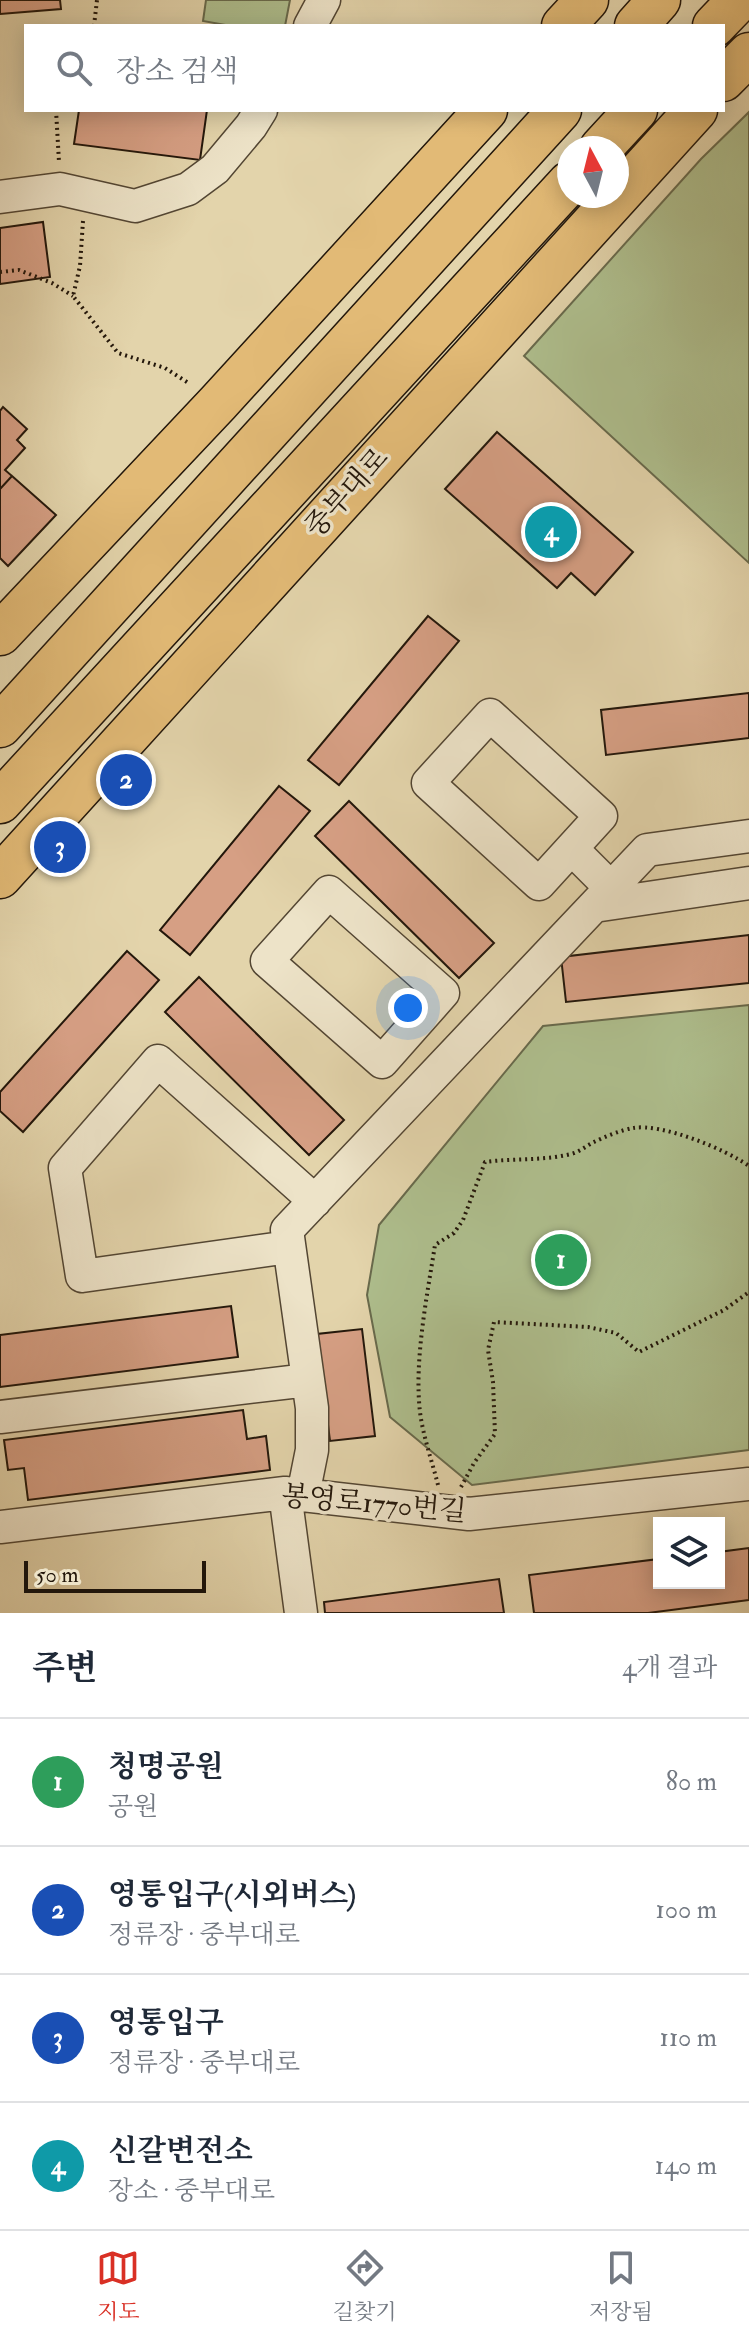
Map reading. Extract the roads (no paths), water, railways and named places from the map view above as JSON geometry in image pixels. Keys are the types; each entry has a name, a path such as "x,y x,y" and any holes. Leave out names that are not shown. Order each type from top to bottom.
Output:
{"main road":[{"path":"565,24 587,0"},
{"path":"638,24 659,0"},
{"path":"716,24 739,0"},
{"path":"725,78 749,54"},
{"path":"0,634 218,403 484,112"},
{"path":"0,726 558,112"},
{"path":"612,136 634,112"},
{"name":"중부대로","path":"1,876 694,112"},
{"path":"0,802 557,196"}],"street":[{"path":"311,24 324,0"},
{"path":"0,197 74,192 135,206 188,189 215,169 260,112"},
{"path":"490,715 601,816 572,849 539,884 428,783 490,715"},
{"path":"301,1613 294,1494 312,1450 312,1408 287,1230 647,850 749,836"},
{"path":"572,849 602,897"},
{"path":"602,897 749,883"},
{"path":"329,892 443,993 415,1025 382,1062 267,961 329,892"},
{"path":"415,1025 450,1058"},
{"path":"289,1247 82,1276 65,1168 158,1061 315,1201"},
{"path":"0,1417 308,1380"},
{"name":"봉영로1770번길","path":"0,1527 294,1494 453,1498 469,1514 749,1484"}],"place":[{"name":"신갈변전소","path":"551,532"},
{"name":"영통입구(시외버스)","path":"126,780"},
{"name":"영통입구","path":"60,847"},
{"name":"청명공원","path":"561,1260"}]}
